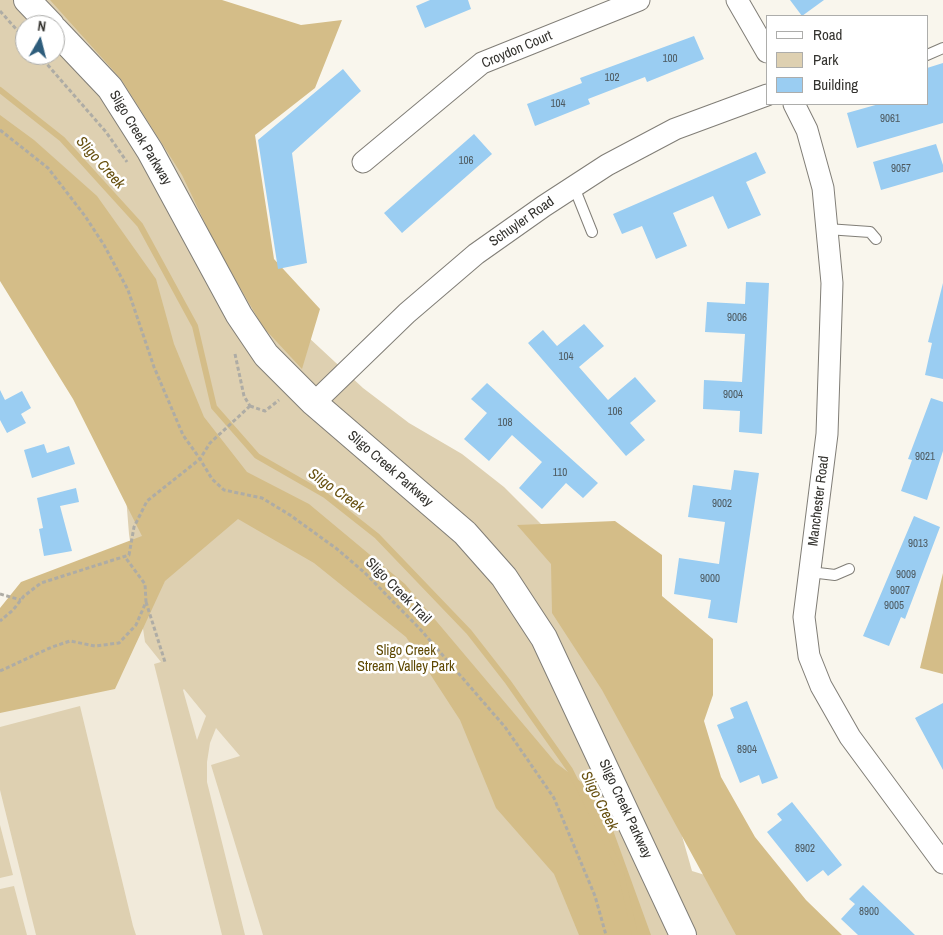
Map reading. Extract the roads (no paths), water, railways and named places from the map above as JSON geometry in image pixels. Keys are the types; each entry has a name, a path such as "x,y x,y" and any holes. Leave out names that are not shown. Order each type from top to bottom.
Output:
{"street":[{"path":"27,0 41,15"},
{"name":"Croydon Court","path":"363,162 482,63 639,0"},
{"path":"737,0 766,50"},
{"name":"Sligo Creek Parkway","path":"65,41 110,88 150,151 239,315 266,355 314,404 465,533 504,577 544,638 683,935"},
{"name":"Schuyler Road","path":"314,404 406,314 476,254 606,165 675,129 766,95"},
{"name":"Manchester Road","path":"800,105 823,188 832,283 828,434 804,617 809,656 821,686 850,738 943,863"}],"lane":[{"path":"928,55 943,48"},
{"path":"574,187 592,232"},
{"path":"827,228 870,232 876,239"},
{"path":"810,572 835,575 849,569"}],"waterway":[{"name":"Sligo Creek","path":"0,90 62,139 140,225 195,326 214,407 257,456 325,495 377,536 469,632 508,682 570,770 620,869 635,935"}],"park label":[{"name":"Sligo Creek Stream Valley Park","path":"406,660"}]}
